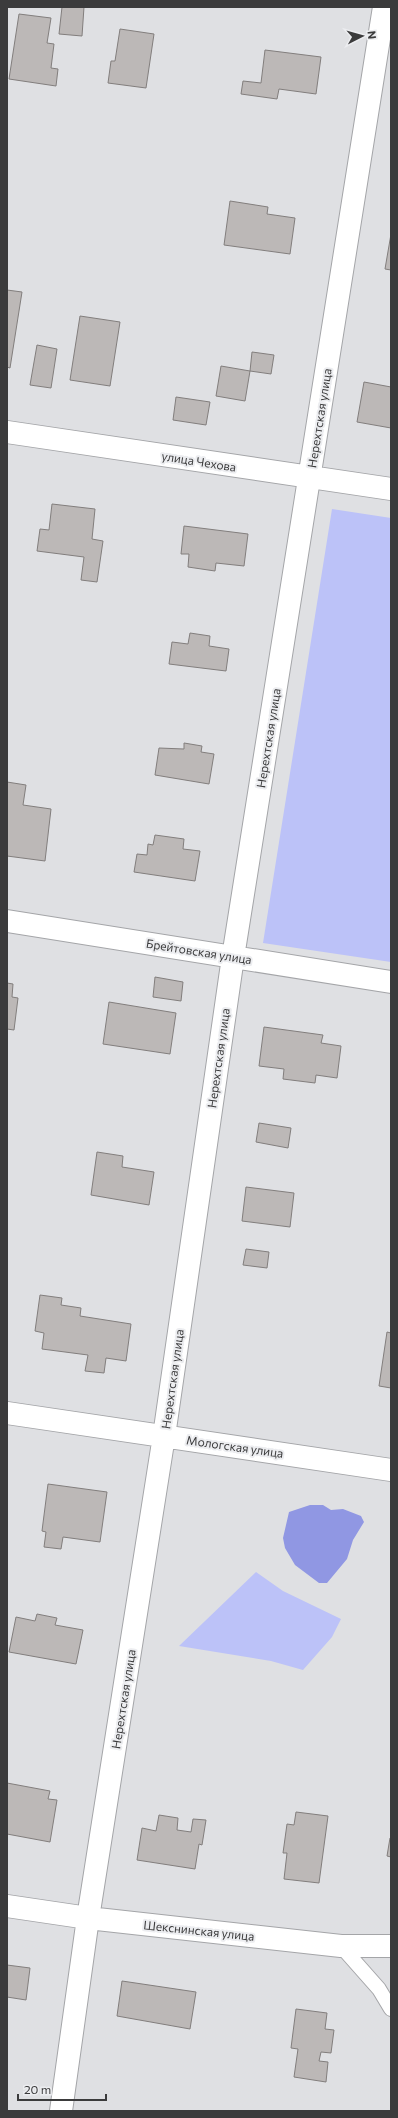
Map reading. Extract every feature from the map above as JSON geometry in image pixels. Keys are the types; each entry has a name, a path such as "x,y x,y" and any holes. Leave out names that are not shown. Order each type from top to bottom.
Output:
{"street":[{"name":"Нерехтская улица","path":"61,2111 88,1918 164,1436 232,957 384,7"},
{"name":"улица Чехова","path":"7,432 391,489"},
{"name":"Брейтовская улица","path":"7,920 391,982"},
{"name":"Мологская улица","path":"7,1413 391,1470"},
{"name":"Шекснинская улица","path":"7,1906 88,1918 341,1946 391,1946"}],"lane":[{"path":"341,1946 379,1989 391,2010"}],"shaded area":[{"path":"332,509 391,518 391,962 263,943"},
{"path":"310,1505 323,1505 331,1510 343,1509 361,1516 364,1522 353,1540 347,1559 327,1583 319,1583 295,1565 285,1548 283,1538 289,1512"},
{"path":"256,1572 283,1591 341,1619 332,1637 303,1670 271,1661 179,1646"}],"building":[{"path":"62,7 84,7 82,36 59,34"},
{"path":"19,14 51,18 47,43 54,44 51,68 58,69 56,86 9,79"},
{"path":"120,29 154,34 146,88 108,83 111,61 115,61"},
{"path":"265,50 321,57 316,94 279,89 277,99 241,94 243,81 261,83"},
{"path":"230,201 268,207 267,214 295,218 290,254 224,245"},
{"path":"391,234 391,270 385,269"},
{"path":"7,290 22,292 10,368 7,367"},
{"path":"80,316 120,322 110,386 70,380"},
{"path":"37,345 57,349 51,388 30,385"},
{"path":"252,352 274,355 271,374 250,371"},
{"path":"221,366 250,371 245,401 216,396"},
{"path":"364,382 391,387 391,428 357,422"},
{"path":"176,397 210,402 206,425 173,420"},
{"path":"52,504 95,509 92,539 103,541 97,582 81,580 84,557 37,551 40,529 49,530"},
{"path":"184,526 248,534 244,566 216,563 215,571 188,567 189,554 181,554"},
{"path":"190,633 210,636 209,646 229,649 226,671 169,664 172,642 188,644"},
{"path":"184,743 202,746 201,752 214,754 209,784 155,775 159,748 184,749"},
{"path":"7,782 26,785 23,805 51,809 45,861 7,856"},
{"path":"155,835 184,839 183,849 200,851 195,881 134,872 137,854 147,855 148,844 153,845"},
{"path":"155,977 183,982 181,1001 153,997"},
{"path":"7,983 13,984 12,997 18,998 14,1030 7,1029"},
{"path":"109,1002 176,1013 170,1054 103,1044"},
{"path":"264,1027 323,1035 321,1043 341,1046 337,1078 316,1075 315,1083 283,1079 284,1069 259,1066"},
{"path":"259,1123 291,1128 288,1148 256,1142"},
{"path":"97,1152 123,1156 122,1167 154,1172 149,1205 91,1195"},
{"path":"246,1187 294,1193 290,1227 242,1221"},
{"path":"246,1249 269,1252 267,1268 243,1265"},
{"path":"40,1295 62,1298 61,1305 81,1308 80,1316 131,1324 126,1361 106,1358 104,1373 85,1371 88,1355 42,1349 44,1333 35,1331"},
{"path":"387,1332 391,1333 391,1388 379,1386"},
{"path":"48,1484 107,1492 100,1542 63,1537 61,1549 44,1547 46,1532 42,1531"},
{"path":"37,1614 57,1618 55,1625 83,1630 76,1664 9,1652 16,1617 35,1621"},
{"path":"7,1783 50,1791 48,1799 57,1800 50,1842 7,1834"},
{"path":"296,1812 328,1816 319,1883 284,1879 287,1853 283,1853 287,1824 294,1825"},
{"path":"159,1815 178,1818 177,1830 191,1832 193,1819 206,1820 202,1845 199,1844 195,1869 137,1860 142,1828 156,1831"},
{"path":"391,1838 391,1857 387,1856"},
{"path":"7,1965 30,1968 26,2000 7,1997"},
{"path":"122,1981 196,1992 190,2029 117,2016"},
{"path":"296,2009 327,2013 325,2029 334,2030 331,2053 321,2052 319,2061 328,2062 326,2082 294,2077 298,2049 291,2048"}]}
